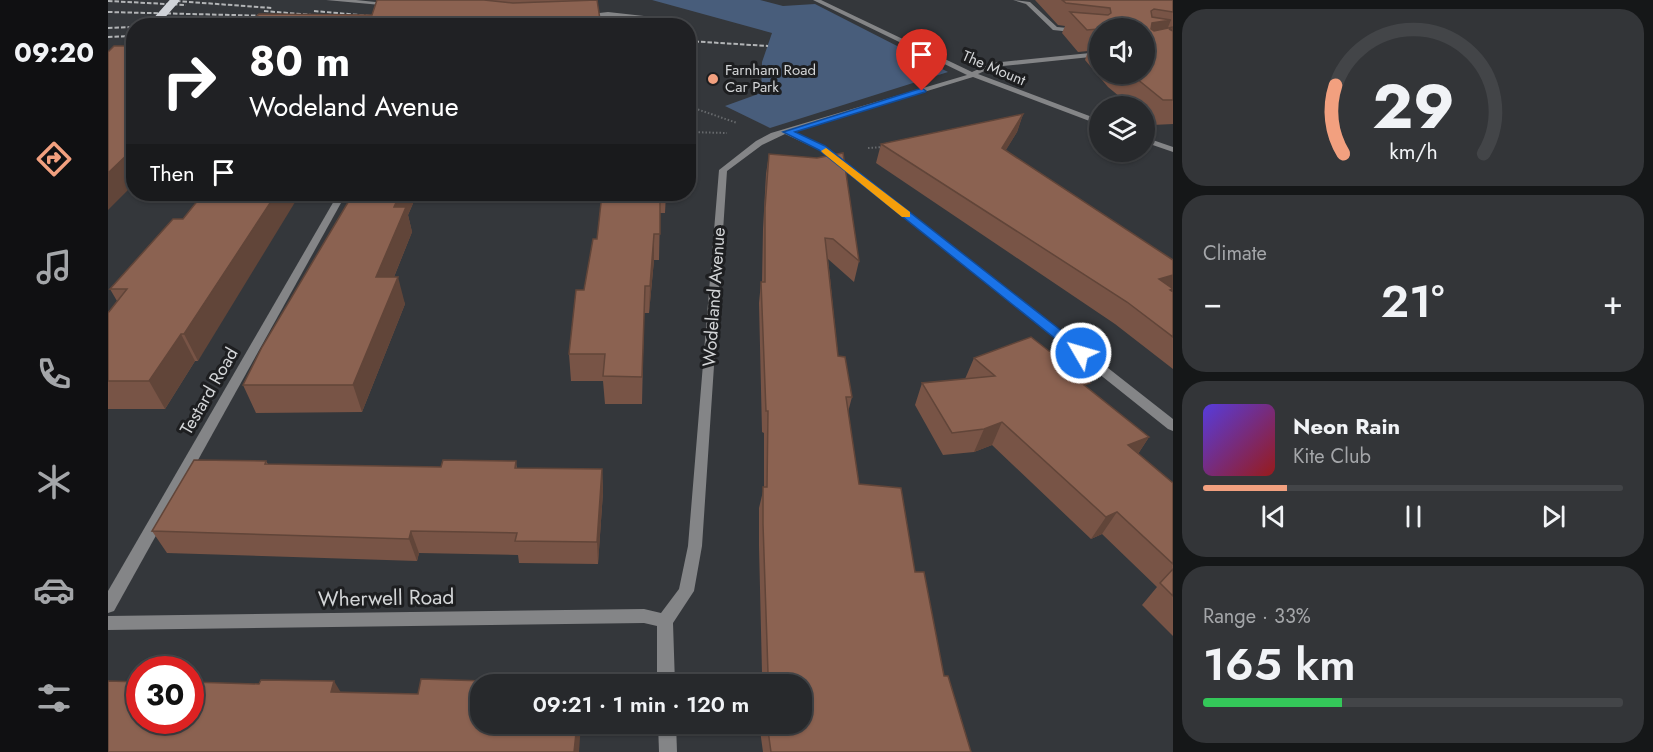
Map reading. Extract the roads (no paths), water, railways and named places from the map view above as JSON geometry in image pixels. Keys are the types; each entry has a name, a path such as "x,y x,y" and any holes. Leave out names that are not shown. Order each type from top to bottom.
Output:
{"main road":[{"path":"159,18 175,0"}],"street":[{"path":"329,0 398,5"},
{"name":"The Mount","path":"816,0 971,74 1089,119"},
{"path":"1016,0 1028,3 1055,29 1089,32"},
{"path":"573,15 608,14 643,18"},
{"name":"Wodeland Avenue","path":"665,621 686,591 695,546 723,170 774,135 971,74 992,65 1089,55"},
{"path":"787,132 822,148 1173,426"},
{"path":"1155,143 1173,150"},
{"name":"Testard Road","path":"108,606 338,201"},
{"name":"Wherwell Road","path":"108,623 644,615 665,621"},
{"path":"665,621 666,674"},
{"path":"668,734 668,752"}],"railway":[{"path":"108,1 186,5"},
{"path":"176,1 272,8"},
{"path":"264,11 324,16"},
{"path":"314,11 383,17"},
{"path":"108,12 273,16"},
{"path":"108,28 126,27"},
{"path":"108,37 126,36"},
{"path":"696,42 768,46"}],"place":[{"name":"Farnham Road Car Park","path":"713,79"}]}
